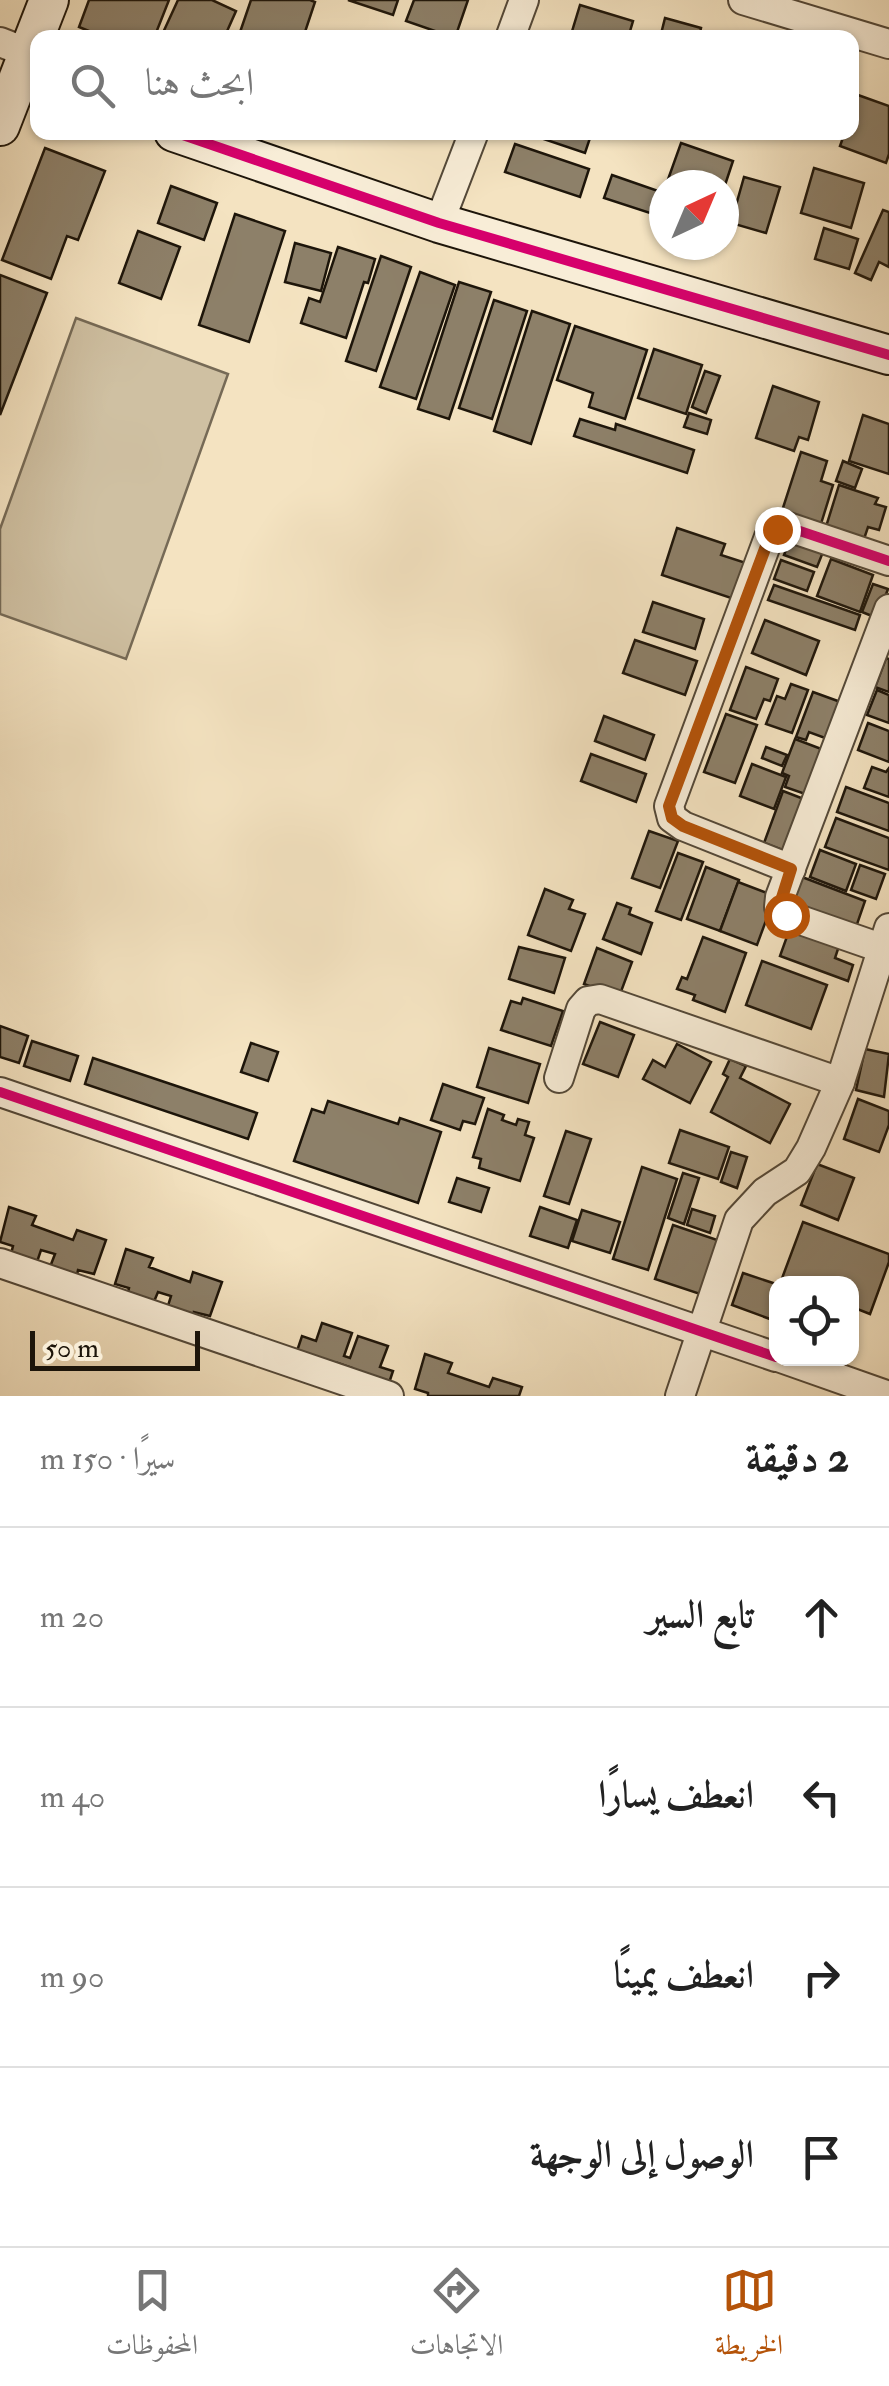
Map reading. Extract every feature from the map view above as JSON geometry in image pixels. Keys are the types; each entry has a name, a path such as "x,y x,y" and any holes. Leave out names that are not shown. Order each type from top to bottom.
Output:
{"street":[{"path":"34,30 49,0"},
{"path":"513,30 524,0"},
{"path":"743,0 843,30"},
{"path":"859,35 889,44"},
{"path":"0,126 17,66 30,39"},
{"path":"197,140 439,223 889,355"},
{"path":"439,223 471,140"},
{"path":"791,869 683,826 672,818 669,806 769,538 777,529 788,528 889,561"},
{"path":"680,1396 739,1220 764,1192 797,1171 811,1148 840,1082 885,938 786,915 779,907 889,609"},
{"path":"558,1078 581,1010 588,1001 600,1000 840,1082"},
{"path":"0,1092 769,1355"},
{"path":"0,1263 389,1396"},
{"path":"802,1366 889,1396"}],"shaded area":[{"path":"76,318 228,374 126,659 0,614 0,529"}],"building":[{"path":"89,0 169,0 157,30 79,27"},
{"path":"178,0 212,0 236,11 228,30 164,30"},
{"path":"251,0 315,2 306,30 241,30"},
{"path":"348,0 398,0 393,15"},
{"path":"414,0 468,0 458,30 432,30 406,21"},
{"path":"580,5 633,21 630,30 572,30"},
{"path":"665,18 701,28 701,30 662,30"},
{"path":"859,95 889,106 886,163 840,146 842,140 859,140"},
{"path":"547,140 589,140 585,153"},
{"path":"681,143 733,161 730,170 671,170"},
{"path":"515,144 589,169 580,197 505,172"},
{"path":"45,148 105,171 78,240 67,236 51,279 2,260"},
{"path":"814,168 864,183 851,228 801,213"},
{"path":"612,175 649,188 649,213 604,198"},
{"path":"744,177 780,187 766,233 739,225 739,195"},
{"path":"171,186 217,203 204,240 158,223"},
{"path":"883,210 889,212 889,267 879,262 871,280 855,273"},
{"path":"235,214 285,231 249,342 199,325"},
{"path":"824,228 858,239 849,269 815,259"},
{"path":"138,231 180,247 161,299 119,283"},
{"path":"295,243 331,253 321,291 285,282"},
{"path":"338,247 375,259 346,338 301,323 309,298 320,302"},
{"path":"381,256 411,267 376,371 346,361"},
{"path":"420,272 455,285 416,399 380,387"},
{"path":"0,275 47,293 0,415"},
{"path":"459,282 491,292 449,419 418,409"},
{"path":"494,300 527,311 492,419 459,408"},
{"path":"532,311 570,324 531,444 494,431"},
{"path":"575,326 647,350 625,419 589,407 593,393 557,380"},
{"path":"654,349 702,365 686,414 638,398"},
{"path":"705,371 720,376 706,413 692,407"},
{"path":"773,386 819,402 808,440 799,437 794,451 756,438"},
{"path":"689,413 711,420 707,434 684,427"},
{"path":"863,415 889,424 889,474 849,461"},
{"path":"580,419 615,430 616,424 694,450 687,473 574,436"},
{"path":"801,452 827,461 821,481 833,485 820,527 781,514"},
{"path":"843,461 862,469 855,488 836,481"},
{"path":"839,485 878,498 875,504 886,507 879,530 868,527 863,542 825,530"},
{"path":"677,528 725,544 721,555 746,563 734,599 662,575"},
{"path":"790,540 823,552 817,567 784,555"},
{"path":"831,559 873,575 860,612 817,596"},
{"path":"781,560 814,572 807,591 774,579"},
{"path":"873,584 888,589 877,618 862,612"},
{"path":"774,585 860,615 855,630 768,600"},
{"path":"653,602 704,619 695,649 643,632"},
{"path":"765,620 819,641 806,675 752,653"},
{"path":"635,640 697,661 685,695 623,673"},
{"path":"886,658 889,659 889,692 875,687"},
{"path":"746,667 778,679 770,701 764,699 756,719 730,710"},
{"path":"791,684 808,690 792,733 766,724 777,696 785,699"},
{"path":"877,690 889,695 889,723 867,715"},
{"path":"813,692 846,704 825,738 809,732 806,740 796,737"},
{"path":"726,714 757,725 735,783 704,772"},
{"path":"604,716 654,735 645,760 595,741"},
{"path":"868,723 889,731 889,762 858,750"},
{"path":"795,739 824,750 808,795 785,787 789,776 782,773"},
{"path":"766,747 787,755 782,766 762,758"},
{"path":"591,754 646,774 636,802 581,781"},
{"path":"752,764 786,777 774,809 740,796"},
{"path":"872,767 886,772 889,768 889,797 864,788"},
{"path":"846,787 889,803 889,831 837,812"},
{"path":"783,791 809,801 790,853 764,843"},
{"path":"836,818 889,838 889,870 825,847"},
{"path":"649,831 678,841 660,888 632,878"},
{"path":"820,850 856,864 846,891 810,877"},
{"path":"678,853 703,862 681,920 656,911"},
{"path":"860,865 885,874 876,899 851,890"},
{"path":"706,867 739,880 720,931 687,919"},
{"path":"802,877 865,901 855,930 791,907"},
{"path":"738,882 775,896 757,945 720,931"},
{"path":"545,889 573,900 569,909 585,914 571,951 528,935"},
{"path":"617,903 631,908 629,914 652,923 641,954 603,939"},
{"path":"790,928 839,946 835,958 853,965 848,981 780,956"},
{"path":"703,937 746,953 725,1012 693,1000 695,995 677,989 682,977 687,979"},
{"path":"519,947 565,958 554,993 509,979"},
{"path":"597,948 632,962 619,997 584,984"},
{"path":"762,961 827,985 811,1029 746,1005"},
{"path":"523,998 563,1011 551,1046 501,1030 511,1001 521,1004"},
{"path":"600,1022 634,1035 618,1077 583,1064"},
{"path":"0,1026 28,1036 19,1063 0,1057"},
{"path":"32,1041 78,1056 70,1081 24,1066"},
{"path":"251,1043 278,1052 268,1081 241,1072"},
{"path":"677,1044 711,1062 690,1103 643,1079 653,1060 665,1067"},
{"path":"489,1048 540,1064 528,1103 477,1087"},
{"path":"865,1049 889,1054 884,1097 856,1090"},
{"path":"93,1058 257,1113 248,1139 85,1084"},
{"path":"730,1059 746,1066 740,1078 790,1104 770,1143 711,1112 728,1077 723,1074"},
{"path":"443,1084 484,1098 475,1124 463,1121 460,1130 431,1120"},
{"path":"858,1099 889,1111 889,1125 879,1152 844,1139"},
{"path":"328,1101 398,1124 400,1118 441,1132 418,1203 294,1161 312,1109 324,1113"},
{"path":"488,1109 516,1125 518,1119 529,1122 525,1135 534,1138 520,1181 479,1168 481,1159 473,1157"},
{"path":"680,1130 729,1147 718,1179 669,1163"},
{"path":"566,1131 591,1139 569,1204 544,1196"},
{"path":"731,1152 747,1157 737,1188 721,1182"},
{"path":"817,1164 854,1178 838,1220 801,1205"},
{"path":"642,1167 677,1179 648,1270 613,1259"},
{"path":"683,1173 699,1178 684,1224 668,1218"},
{"path":"457,1178 489,1188 481,1212 449,1202"},
{"path":"9,1207 36,1216 32,1225 73,1240 77,1230 106,1240 94,1274 78,1270 77,1275 50,1267 55,1254 41,1250 37,1262 11,1254 13,1246 0,1242"},
{"path":"540,1207 577,1220 568,1248 530,1236"},
{"path":"692,1209 715,1216 710,1233 687,1225"},
{"path":"582,1210 620,1222 610,1253 572,1241"},
{"path":"803,1222 889,1254 870,1314 859,1310 859,1276 783,1276"},
{"path":"673,1225 726,1243 709,1297 655,1279"},
{"path":"126,1249 153,1258 149,1267 190,1282 193,1272 222,1282 210,1316 194,1312 194,1317 167,1309 171,1296 158,1292 153,1304 127,1296 129,1288 115,1284"},
{"path":"743,1273 769,1282 769,1319 732,1305"},
{"path":"322,1323 352,1333 344,1356 350,1358 358,1336 388,1346 380,1367 393,1371 389,1383 349,1376 352,1368 338,1363 335,1372 297,1351 302,1336 316,1341"},
{"path":"425,1354 452,1363 448,1373 489,1387 493,1378 522,1387 519,1396 428,1396 415,1389"}],"cycle path":[{"path":"197,140 439,223 889,355"},
{"path":"791,869 683,826 672,818 669,806 769,537 777,529 788,527 889,561"},
{"path":"0,1092 769,1355"}],"route":[{"path":"777,529 769,538 669,806 672,818 683,826 791,869 780,897 779,907 786,915"}]}
